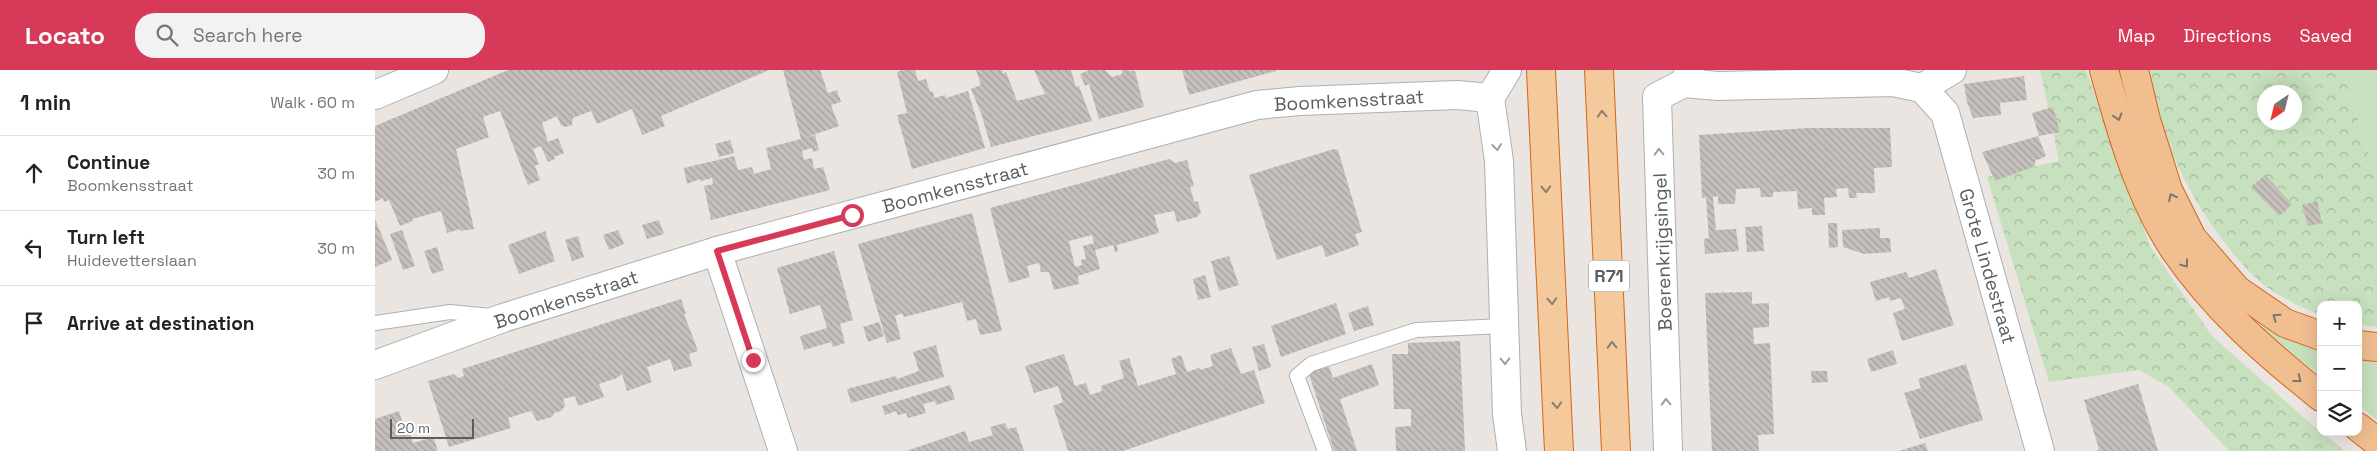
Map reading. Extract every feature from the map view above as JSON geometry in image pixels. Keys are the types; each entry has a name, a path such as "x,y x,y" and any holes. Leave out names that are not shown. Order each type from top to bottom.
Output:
{"highway":[{"path":"1541,70 1559,451"},
{"name":"R71","path":"1599,70 1616,451"},
{"path":"2104,70 2128,151 2151,207 2174,248 2201,285 2237,326 2317,394"},
{"path":"2134,70 2146,120 2168,190 2192,238 2237,290 2285,323 2317,335"},
{"path":"2362,346 2377,347"},
{"path":"2362,430 2377,442"}],"street":[{"path":"375,95 434,70"},
{"path":"1507,70 1490,98 1499,161 1507,414 1512,451"},
{"path":"1687,76 1718,86 1893,82 1923,88 1952,70"},
{"name":"Boerenkrijgsingel","path":"1668,451 1657,97 1687,76"},
{"name":"Grote Lindestraat","path":"1923,88 1945,113 2040,451"},
{"name":"Boomkensstraat","path":"375,365 503,318 717,251 1257,105 1300,101 1457,95 1490,98"},
{"path":"717,251 783,451"}],"lane":[{"path":"375,323 450,312 503,318"},
{"path":"1325,451 1297,376 1311,364 1416,330 1504,326"}],"green space":[{"path":"2040,70 2086,70 2151,248 2212,336 2317,429 2317,436 2326,436 2345,451 2229,451 2169,387 2139,370 2049,382 1987,177 2059,161"},
{"path":"2146,70 2343,70 2377,183 2377,327 2362,325 2362,301 2317,301 2317,313 2277,294 2255,277 2226,244 2201,208 2179,169 2157,114"},
{"path":"2343,70 2377,70 2377,183"},
{"path":"2267,325 2276,331 2317,348 2317,373 2262,331"},
{"path":"2362,360 2377,363 2377,420 2362,408"}],"building":[{"path":"508,70 769,70 661,116 665,126 642,135 632,109 597,124 591,111 573,118 572,125 565,127 561,125 557,116 542,123 548,142 558,138 564,153 548,162 541,146 533,149 539,164 535,166 540,180 528,185 500,111 483,117 489,137 456,149 474,229 461,231 460,229 447,233 441,211 412,219 413,221 400,226 389,200 384,202 383,198 375,202 375,126"},
{"path":"783,70 820,70 828,93 837,90 841,102 831,105 839,126 804,138 815,135 819,150 813,152 812,148 802,151 804,160 812,158 814,169 823,167 830,190 711,220 704,186 713,184 712,178 701,181 700,179 687,184 684,168 734,156 738,170 752,167 754,174 771,169 766,148 801,139"},
{"path":"915,70 918,81 926,79 930,92 933,91 934,98 945,95 946,98 968,91 985,148 912,169 897,115 907,113 897,72"},
{"path":"976,70 1002,70 1003,74 1006,72 1017,101 1045,94 1034,70 1071,70 1076,87 1079,86 1092,121 991,147 981,113 971,89 981,85"},
{"path":"1089,70 1105,70 1112,77 1122,74 1122,70 1135,71 1144,107 1099,119 1089,84 1085,86 1080,74"},
{"path":"1182,70 1276,70 1276,71 1189,95"},
{"path":"2024,76 2027,100 2000,103 2001,115 1973,118 1967,102 1964,84"},
{"path":"2053,107 2060,132 2039,136 2032,113"},
{"path":"1808,128 1890,128 1892,167 1874,168 1875,193 1856,193 1857,198 1849,198 1848,188 1836,189 1837,197 1824,198 1825,215 1812,215 1812,208 1798,209 1797,191 1773,192 1773,197 1761,197 1760,188 1736,189 1735,204 1718,204 1718,196 1713,197 1716,230 1736,229 1739,251 1705,254 1704,239 1709,238 1706,197 1702,198 1699,135"},
{"path":"2038,136 2046,156 2035,161 2035,166 1995,181 1982,152"},
{"path":"730,140 734,153 719,157 715,144"},
{"path":"1334,149 1338,150 1362,232 1355,234 1359,245 1326,257 1322,245 1277,260 1249,175"},
{"path":"1169,159 1175,163 1187,160 1194,186 1190,187 1194,201 1198,202 1201,212 1197,217 1177,222 1174,211 1154,215 1159,233 1117,245 1118,251 1115,252 1113,245 1095,250 1100,269 1078,276 1079,284 1054,290 1049,272 1041,272 1039,263 1027,266 1030,277 1009,283 990,208","holes":["1092,235 1094,243 1083,246 1086,259 1081,260 1082,265 1075,267 1069,241"]},
{"path":"2265,175 2292,204 2279,216 2251,187"},
{"path":"2317,201 2322,223 2308,226 2302,205"},
{"path":"972,213 1002,331 980,335 976,319 967,321 962,302 904,317 902,313 895,316 901,339 887,343 858,244"},
{"path":"375,219 392,260 375,267"},
{"path":"659,220 664,234 647,239 642,225"},
{"path":"1828,223 1837,223 1838,247 1829,248"},
{"path":"1762,226 1764,251 1747,252 1745,227"},
{"path":"1880,228 1880,238 1890,238 1891,252 1864,254 1843,247 1842,230"},
{"path":"402,230 415,266 403,270 390,234"},
{"path":"618,230 624,244 609,250 603,235"},
{"path":"545,231 555,261 519,274 508,245"},
{"path":"578,236 584,257 572,261 565,240"},
{"path":"437,247 444,270 432,274 424,251"},
{"path":"834,251 853,320 840,324 845,343 833,347 831,342 804,350 800,336 827,328 820,305 790,314 777,268"},
{"path":"1229,256 1239,285 1219,291 1211,261"},
{"path":"1936,269 1954,325 1902,341 1893,313 1905,309 1901,298 1890,301 1889,297 1876,301 1870,282 1906,272 1909,278"},
{"path":"1205,275 1211,297 1198,300 1193,279"},
{"path":"1752,292 1752,304 1769,303 1769,327 1753,328 1754,344 1770,343 1774,434 1758,435 1759,451 1712,451 1705,293"},
{"path":"681,299 686,314 684,314 698,351 689,354 692,366 674,371 670,359 647,367 652,382 627,391 622,374 617,378 599,384 604,397 578,406 575,396 563,399 565,406 561,411 554,413 552,417 537,421 531,411 508,418 511,428 449,447 428,381 454,374 458,378 464,376 462,369"},
{"path":"1336,303 1346,334 1281,357 1271,326"},
{"path":"1368,306 1374,325 1354,331 1348,313"},
{"path":"879,322 884,336 868,342 863,327"},
{"path":"1460,341 1465,451 1396,451 1395,427 1411,426 1411,409 1394,409 1392,354 1408,354 1408,343"},
{"path":"1264,344 1271,367 1259,371 1252,347"},
{"path":"936,345 944,377 851,403 847,389 896,376 897,379 919,371 913,352"},
{"path":"1231,348 1241,374 1254,370 1265,403 1123,451 1068,451 1053,406 1063,402 1058,386 1034,393 1025,366 1064,354 1075,386 1086,383 1090,395 1102,391 1101,386 1124,378 1119,361 1129,358 1138,386 1176,374 1171,359 1181,355 1187,372 1199,368 1200,370 1213,366 1210,355"},
{"path":"1893,350 1897,364 1871,372 1867,359"},
{"path":"1328,364 1333,378 1372,364 1379,385 1340,399 1357,451 1334,451 1308,371"},
{"path":"1966,364 1983,420 1920,439 1904,393 1921,388 1918,379"},
{"path":"1811,371 1827,371 1828,382 1812,383"},
{"path":"2138,384 2158,451 2097,451 2099,449 2084,400"},
{"path":"950,385 955,399 936,405 935,401 923,404 926,413 908,418 906,413 898,415 896,411 885,415 882,406"},
{"path":"399,411 404,428 408,427 413,443 433,437 438,451 375,451 375,419"},
{"path":"1005,423 1008,429 1016,427 1024,451 906,451 965,431 969,442 993,435 990,427"},
{"path":"1925,443 1928,451 1899,451"}],"route":[{"path":"753,360 717,251 852,215"}]}
